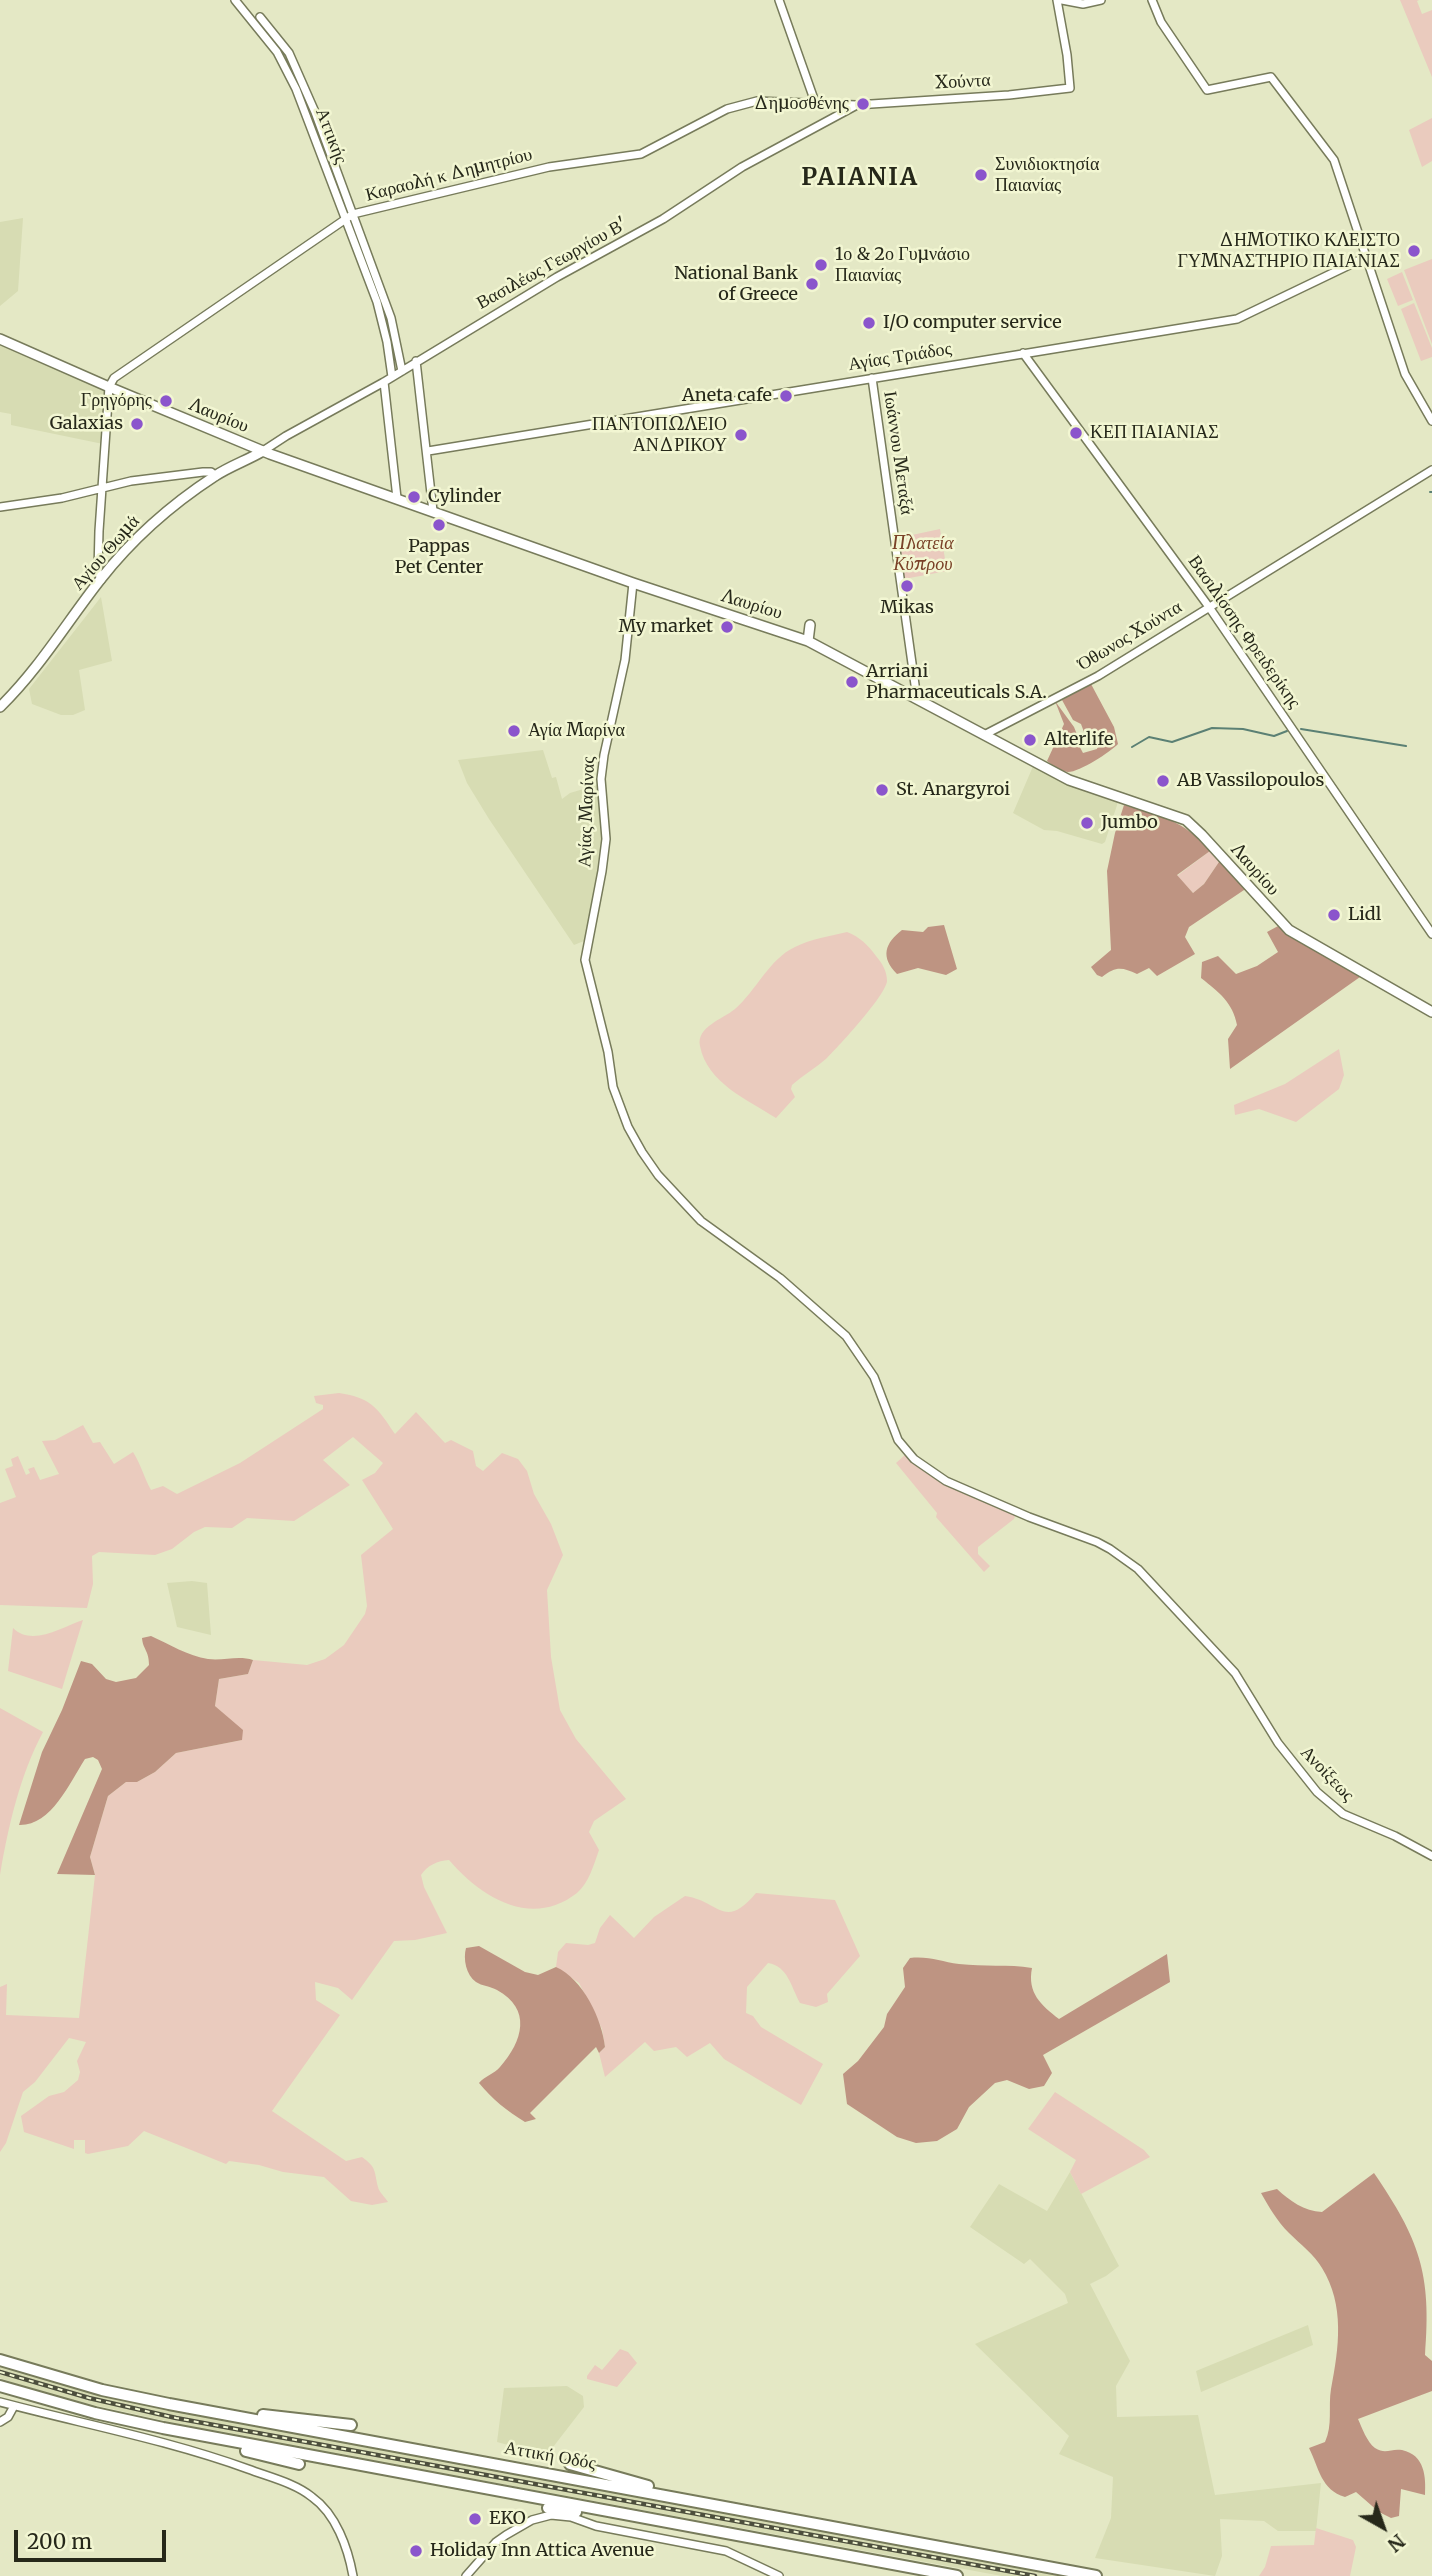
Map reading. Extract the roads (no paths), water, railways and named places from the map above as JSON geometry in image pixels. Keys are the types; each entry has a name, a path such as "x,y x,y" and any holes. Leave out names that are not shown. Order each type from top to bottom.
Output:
{"highway":[{"name":"Αττική Οδός","path":"0,2360 102,2390 210,2412 1096,2576"},
{"path":"0,2386 106,2416 204,2436 957,2576"},
{"path":"210,2412 246,2413 351,2425"},
{"path":"204,2436 226,2446 299,2464"},
{"path":"570,2464 619,2476 680,2497"},
{"path":"548,2508 693,2532 735,2535"}],"main road":[{"name":"Λαυρίου","path":"0,339 263,451 633,583 808,641 1079,784 1186,820 1289,930 1432,1012"},
{"path":"275,443 277,456"},
{"name":"Αγίου Θωμά","path":"0,707 37,666 101,580 153,523 216,476 263,451"},
{"path":"808,641 810,625"}],"street":[{"name":"Αττικής","path":"235,0 289,53 297,67 391,318 402,371"},
{"path":"779,0 815,102"},
{"path":"1059,0 1083,4 1101,0"},
{"name":"Χούντα","path":"856,105 1009,95 1070,88 1059,0"},
{"path":"1152,0 1163,26 1208,90 1271,77 1334,160 1409,382 1432,421"},
{"name":"Αττικής","path":"257,19 283,61 346,220 383,324 397,498"},
{"name":"Καραολή κ Δημητρίου","path":"109,387 114,378 144,356 353,214 549,167 641,155 737,105 757,100 856,105"},
{"name":"Βασιλέως Γεωργίου Β'","path":"263,451 557,277 663,219 752,161 856,105"},
{"name":"Αγίας Τριάδος","path":"428,452 1237,319 1366,257"},
{"name":"Βασιλίσσης Φρειδερίκης","path":"1023,353 1209,607 1432,934"},
{"path":"416,361 433,511"},
{"name":"Ιωάννου Μεταξά","path":"872,378 917,699"},
{"path":"101,580 98,571 99,544 109,387"},
{"name":"Όθωνος Χούντα","path":"984,735 1098,676 1432,470"},
{"path":"0,507 62,498 131,481 203,472 211,472 216,476"},
{"name":"Αγίας Μαρίνας","path":"585,960 606,839 601,779 604,755 625,660 633,583"},
{"name":"Ανοίξεως","path":"585,960 608,1052 613,1087 628,1127 642,1152 701,1221 780,1278 846,1336 874,1377 892,1427 906,1451 946,1481 1110,1549 1154,1584 1235,1673 1278,1743 1307,1780 1333,1807 1348,1817 1395,1836 1432,1856"},
{"path":"0,2402 215,2458 299,2489 312,2496 328,2514 346,2546 353,2576"},
{"path":"0,2422 8,2417 14,2406"},
{"path":"467,2576 489,2549 506,2535 532,2520 551,2515 726,2551 779,2576"}],"waterway":[{"path":"1132,747 1149,737 1172,742 1212,728 1243,729 1274,736 1287,731"},
{"path":"1301,729 1406,746"}],"railway":[{"path":"0,2372 89,2398 176,2418 1035,2576"}],"place":[{"name":"Δημοσθένης","path":"863,104"},
{"name":"Συνιδιοκτησία Παιανίας","path":"981,175"},
{"name":"ΔΗΜΟΤΙΚΟ ΚΛΕΙΣΤΟ ΓΥΜΝΑΣΤΗΡΙΟ ΠΑΙΑΝΙΑΣ","path":"1414,251"},
{"name":"1ο & 2ο Γυμνάσιο Παιανίας","path":"821,265"},
{"name":"National Bank of Greece","path":"812,284"},
{"name":"I/O computer service","path":"869,323"},
{"name":"Aneta cafe","path":"786,396"},
{"name":"Γρηγόρης","path":"166,401"},
{"name":"Galaxias","path":"137,424"},
{"name":"ΚΕΠ ΠΑΙΑΝΙΑΣ","path":"1076,433"},
{"name":"ΠΑΝΤΟΠΩΛΕΙΟ ΑΝΔΡΙΚΟΥ","path":"741,435"},
{"name":"Cylinder","path":"414,497"},
{"name":"Pappas Pet Center","path":"439,525"},
{"name":"Mikas","path":"907,586"},
{"name":"My market","path":"727,627"},
{"name":"Arriani Pharmaceuticals S.A.","path":"852,682"},
{"name":"Αγία Μαρίνα","path":"514,731"},
{"name":"Alterlife","path":"1030,740"},
{"name":"AB Vassilopoulos","path":"1163,781"},
{"name":"St. Anargyroi","path":"882,790"},
{"name":"Jumbo","path":"1087,823"},
{"name":"Lidl","path":"1334,915"},
{"name":"EKO","path":"475,2519"},
{"name":"Holiday Inn Attica Avenue","path":"416,2551"}],"district":[{"name":"PAIANIA","path":"860,178"}],"park label":[{"name":"Πλατεία Κύπρου","path":"923,554"}]}
